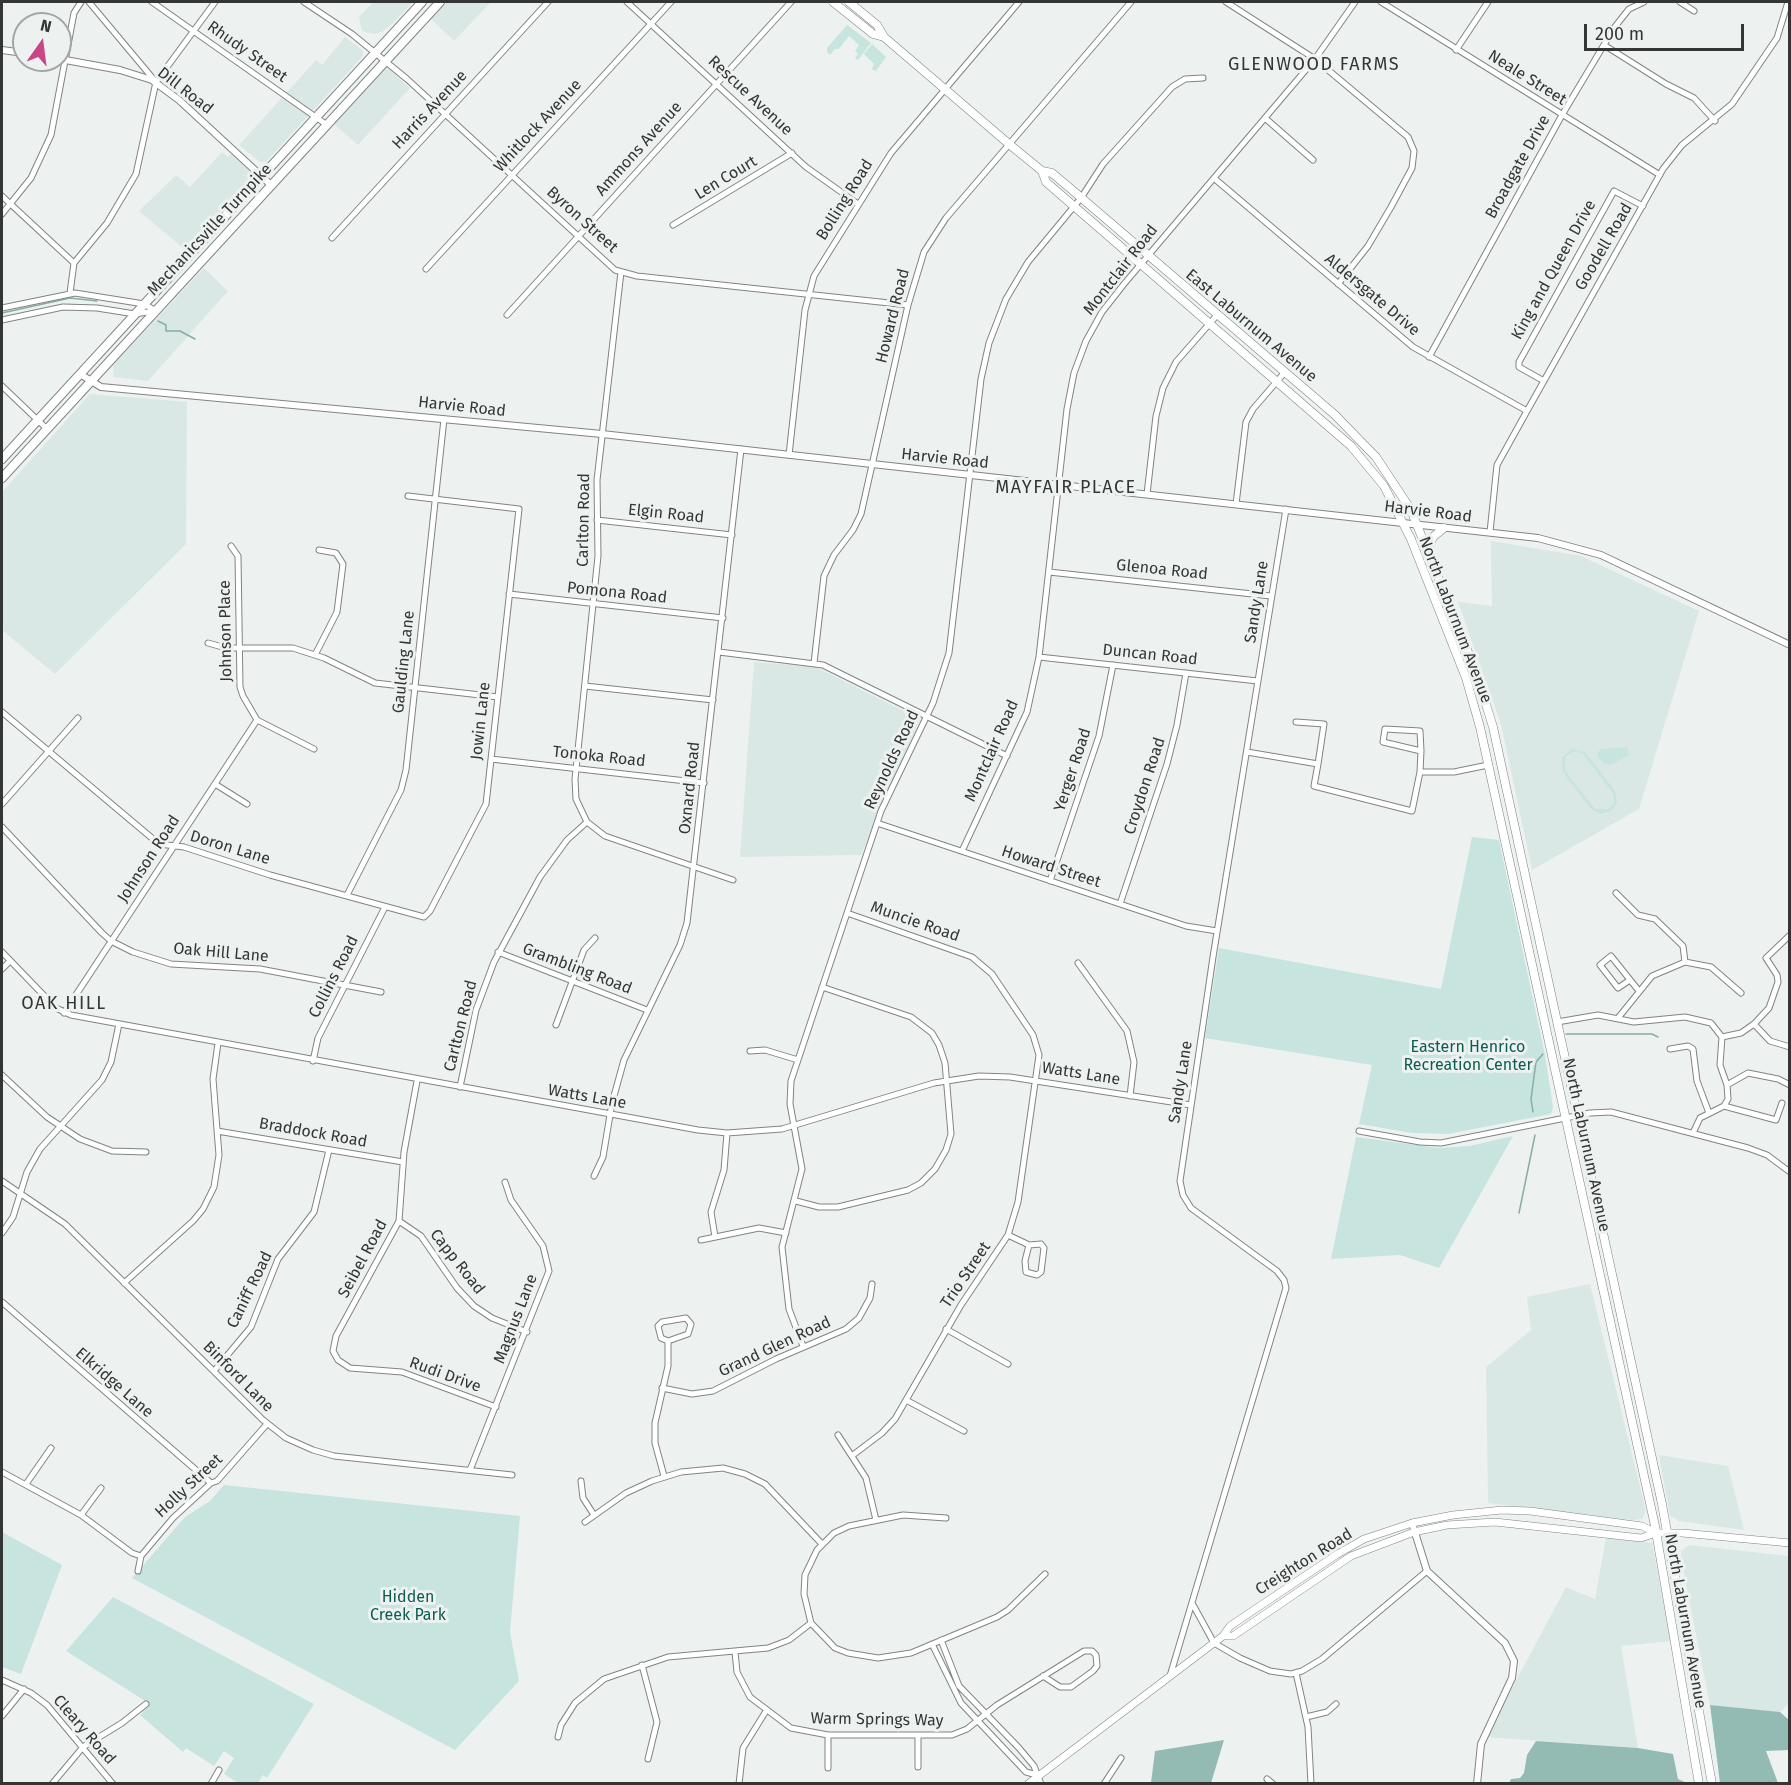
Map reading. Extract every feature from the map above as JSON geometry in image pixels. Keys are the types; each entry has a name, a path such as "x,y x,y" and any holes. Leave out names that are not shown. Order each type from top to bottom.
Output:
{"highway":[{"name":"Mechanicsville Turnpike","path":"2,459 422,2"},
{"name":"Mechanicsville Turnpike","path":"2,478 440,2"}],"main road":[{"name":"East Laburnum Avenue","path":"833,2 873,34 884,37"},
{"name":"East Laburnum Avenue","path":"849,2 877,25 884,37 1042,171 1052,173 1285,372 1368,447 1400,489 1418,525"},
{"name":"East Laburnum Avenue","path":"1042,171 1046,182 1356,451 1378,477 1404,523"},
{"name":"North Laburnum Avenue","path":"1404,523 1466,678 1488,765 1656,1533 1700,1784"},
{"name":"North Laburnum Avenue","path":"1418,525 1484,695 1668,1533 1712,1784"},
{"path":"1428,549 1433,537 1444,528"},
{"name":"Creighton Road","path":"1028,1784 1223,1636 1230,1626 1336,1555 1364,1539 1412,1523 1478,1512 1517,1510 1641,1526 1656,1533"},
{"name":"Creighton Road","path":"1223,1636 1233,1636 1351,1557 1414,1532 1447,1525 1486,1521 1641,1538 1656,1533 1668,1533 1790,1543"}],"street":[{"path":"72,21 81,2"},
{"path":"88,2 156,82"},
{"name":"Rhudy Street","path":"152,2 327,125"},
{"path":"70,293 74,263 107,223 136,174 156,82 215,2"},
{"name":"Byron Street","path":"304,2 313,4 376,52 578,236 621,272 908,305"},
{"name":"Harris Avenue","path":"332,238 548,2"},
{"name":"Rescue Avenue","path":"627,2 792,153 858,204"},
{"name":"Whitlock Avenue","path":"426,269 671,2"},
{"name":"Ammons Avenue","path":"507,315 791,2"},
{"name":"Bolling Road","path":"789,455 808,294 814,276 891,153 1018,2"},
{"name":"Howard Road","path":"814,663 824,576 834,555 858,523 916,273 929,244 946,218 1131,2"},
{"path":"1226,2 1315,59 1408,137 1414,151 1412,168 1386,216 1368,246 1338,284"},
{"name":"Montclair Road","path":"962,851 1027,712 1039,657 1069,397 1074,373 1086,341 1102,312 1315,59 1355,2"},
{"name":"Neale Street","path":"1381,2 1660,175"},
{"path":"1456,50 1488,2"},
{"name":"Broadgate Drive","path":"1429,357 1562,115 1604,45 1622,16 1629,9 1644,2"},
{"path":"1680,2 1694,10"},
{"name":"Goodell Road","path":"1490,532 1497,465 1527,411 1660,175 1682,145 1732,104 1773,45 1781,30 1788,2"},
{"path":"1604,45 1666,84 1694,98 1715,120"},
{"name":"Dill Road","path":"72,62 120,70 156,82 263,175 271,185"},
{"path":"2,214 31,178 51,135 60,72"},
{"name":"Reynolds Road","path":"803,1346 789,1308 782,1247 796,1201 802,1169 790,1104 791,1081 877,823 926,717 949,653 981,379 989,344 1006,299 1028,262 1081,198 1103,164 1172,87 1185,79 1203,78"},
{"path":"1265,118 1313,160"},
{"name":"Len Court","path":"673,225 792,153"},
{"name":"Aldersgate Drive","path":"1215,178 1404,340 1429,357 1527,411"},
{"name":"King and Queen Drive","path":"1544,381 1519,367 1519,362 1614,191 1643,206"},
{"path":"2,196 74,263"},
{"name":"Carlton Road","path":"576,768 594,604 602,434 621,272"},
{"path":"2,308 70,293 144,304 156,311"},
{"path":"2,320 63,307 97,308 135,314 156,311"},
{"path":"1147,494 1156,416 1163,388 1176,362 1218,314"},
{"path":"1236,504 1246,422 1253,409 1285,372"},
{"name":"Harvie Road","path":"80,374 101,387 602,434 1538,538 1600,555 1790,645"},
{"path":"2,386 47,429"},
{"name":"Gaulding Lane","path":"347,895 403,782 444,419"},
{"name":"Oxnard Road","path":"594,1176 603,1157 610,1115 624,1060 686,929 741,449"},
{"path":"408,496 435,500"},
{"name":"Jowin Lane","path":"421,918 430,911 482,814 491,759 519,509 435,500"},
{"name":"Sandy Lane","path":"1170,1676 1286,1288 1284,1280 1277,1271 1202,1218 1183,1195 1180,1172 1286,509"},
{"name":"Elgin Road","path":"597,520 732,535"},
{"name":"Johnson Place","path":"231,546 238,556 240,687 249,710 257,720"},
{"path":"315,655 337,612 343,564 336,553 319,550"},
{"name":"Glenoa Road","path":"1049,572 1271,596"},
{"name":"Pomona Road","path":"509,594 723,618"},
{"path":"208,643 240,648 293,648 315,655 370,682 498,697"},
{"path":"719,652 814,663 1007,756"},
{"name":"Duncan Road","path":"1039,657 1258,681"},
{"name":"Yerger Road","path":"1050,881 1099,736 1113,665"},
{"name":"Croydon Road","path":"1120,904 1167,764 1177,725 1186,673"},
{"path":"585,686 713,700"},
{"name":"Doron Lane","path":"2,712 159,844 184,847 270,875 347,895 421,918"},
{"path":"2,804 78,718"},
{"path":"257,720 314,749"},
{"name":"Johnson Road","path":"63,1013 257,720"},
{"path":"1296,722 1324,724 1314,786 1412,811 1420,771 1421,751 1420,732 1384,730 1383,742 1421,751"},
{"path":"1247,752 1318,764"},
{"name":"Tonoka Road","path":"491,759 704,783"},
{"path":"1420,771 1461,771 1488,765"},
{"path":"576,768 576,799 587,822 611,839 733,880"},
{"path":"215,784 248,804"},
{"name":"Carlton Road","path":"460,1088 476,1010 498,952 540,877 563,846 587,822"},
{"name":"Howard Street","path":"877,823 1186,926 1217,932"},
{"name":"Oak Hill Lane","path":"2,827 111,941 133,952 171,964 260,969 381,992"},
{"path":"1616,893 1638,915 1655,919 1683,946 1685,962"},
{"name":"Collins Road","path":"313,1061 318,1038 385,908"},
{"name":"Muncie Road","path":"847,913 958,950 982,964 1033,1035 1039,1055 1036,1080"},
{"path":"1722,1037 1741,1034 1754,1024 1771,1005 1778,975 1766,958 1790,935"},
{"path":"556,1024 584,950 595,938"},
{"path":"2,952 63,1013"},
{"name":"Grambling Road","path":"498,952 647,1010"},
{"path":"1630,980 1618,988 1600,965 1611,956 1639,991"},
{"path":"2,969 10,961"},
{"path":"1618,1018 1652,976 1685,962 1711,967 1741,993"},
{"path":"1078,963 1127,1031 1134,1062 1130,1096"},
{"path":"796,1201 819,1208 838,1207 895,1195 921,1183 935,1169 948,1146 952,1124 947,1080 939,1045 919,1021 822,987"},
{"name":"Watts Lane","path":"63,1013 417,1081 727,1133 766,1131 794,1126 947,1080 989,1076 1036,1080 1191,1105"},
{"path":"1557,1022 1598,1015 1634,1022 1685,1017 1711,1023 1722,1037 1720,1065 1727,1085 1728,1099 1724,1106 1697,1121 1693,1133"},
{"path":"2,1233 13,1217 33,1159 102,1080 111,1062 119,1024"},
{"path":"1754,1024 1770,1041 1790,1047"},
{"path":"124,1283 185,1229 203,1209 211,1195 218,1170 213,1079 218,1043"},
{"path":"1670,1049 1688,1046 1693,1049 1697,1081 1709,1113"},
{"path":"750,1051 765,1050 798,1060"},
{"path":"1727,1085 1748,1073 1778,1079 1790,1085"},
{"path":"2,1075 38,1110 60,1126 98,1147 112,1151 146,1152"},
{"name":"Trio Street","path":"853,1455 889,1426 946,1329 1008,1235 1018,1202 1036,1080"},
{"name":"Seibel Road","path":"350,1368 340,1363 334,1354 336,1336 399,1221 403,1162 417,1081"},
{"path":"1724,1106 1776,1120 1782,1103"},
{"path":"1359,1131 1441,1143 1597,1112 1616,1112 1748,1148 1767,1155 1790,1172"},
{"name":"Braddock Road","path":"217,1131 403,1162"},
{"path":"715,1237 711,1212 724,1170 727,1133"},
{"name":"Caniff Road","path":"214,1371 251,1327 278,1259 314,1212 329,1150"},
{"name":"Binford Lane","path":"2,1181 65,1224 267,1424 297,1444 324,1453 512,1475"},
{"name":"Magnus Lane","path":"470,1470 546,1283 549,1261 543,1246 508,1195 505,1182"},
{"name":"Capp Road","path":"399,1221 421,1236 457,1288 474,1306 492,1318 526,1332"},
{"path":"701,1240 759,1228 786,1233"},
{"path":"1008,1235 1029,1245 1038,1243 1044,1248 1041,1272 1037,1275 1026,1272 1025,1261 1029,1245"},
{"name":"Grand Glen Road","path":"662,1388 692,1394 713,1391 803,1346 846,1329 859,1318 870,1298 872,1284"},
{"name":"Elkridge Lane","path":"2,1302 211,1483"},
{"path":"686,1318 691,1324 687,1334 668,1341 662,1338 658,1326 662,1322 686,1318"},
{"path":"946,1329 1008,1364"},
{"path":"664,1476 655,1434 668,1366 668,1341"},
{"name":"Rudi Drive","path":"350,1368 412,1375 496,1407"},
{"path":"906,1400 964,1431"},
{"name":"Holly Street","path":"138,1571 141,1556 173,1518 226,1472 267,1424"},
{"path":"838,1435 866,1478 876,1520"},
{"path":"26,1484 51,1449"},
{"path":"585,1522 626,1493 664,1476 712,1468 746,1474 774,1492 822,1544"},
{"path":"2,1472 81,1515 132,1553 141,1556"},
{"path":"581,1481 583,1497 594,1515"},
{"path":"81,1515 101,1488"},
{"path":"946,1518 914,1514 876,1520 842,1529 822,1544 808,1566 804,1584 806,1608 811,1623 835,1648 863,1657 893,1656 932,1644 1008,1610 1046,1574"},
{"path":"1412,1523 1427,1571 1505,1643 1514,1661 1512,1678 1481,1744 1477,1784"},
{"path":"1192,1603 1214,1642 1239,1658 1270,1671 1296,1673 1322,1659 1427,1571"},
{"path":"558,1737 569,1711 582,1696 604,1679 668,1657 768,1648 789,1640 811,1623"},
{"path":"940,1640 959,1686 1034,1766 1041,1784"},
{"path":"932,1644 955,1695 1026,1772 1037,1776"},
{"name":"Warm Springs Way","path":"735,1652 736,1672 741,1685 766,1711 791,1728 828,1735 952,1735 978,1721 985,1714 1043,1676 1084,1651 1092,1651 1096,1655 1097,1666 1071,1687 1060,1687 1043,1676"},
{"path":"642,1665 657,1722 648,1760"},
{"path":"1296,1673 1311,1751 1311,1784"},
{"name":"Cleary Road","path":"2,1680 24,1689 47,1706 113,1784"},
{"path":"2,1716 24,1689"},
{"path":"52,1784 83,1747 122,1723 146,1704"},
{"path":"1306,1717 1327,1712 1336,1704"},
{"path":"739,1784 743,1748 766,1711"},
{"path":"828,1735 828,1768"},
{"path":"918,1736 918,1767"},
{"path":"1104,1784 1122,1758"},
{"path":"211,1784 219,1770"},
{"path":"1267,1779 1274,1784"}],"shaded area":[{"path":"373,2 413,2 392,24 382,32 374,34 362,31 359,17"},
{"path":"447,2 491,2 454,41 431,19"},
{"path":"345,37 363,51 363,56 266,162 260,162 239,145 316,60 322,65"},
{"path":"385,69 389,69 410,88 358,145 334,124"},
{"path":"222,152 228,157 231,154 254,175 190,246 183,248 139,211 176,175 190,187"},
{"path":"204,268 228,291 148,381 114,377 113,365"},
{"path":"90,394 187,402 186,544 55,674 2,630 2,492"},
{"path":"1491,541 1581,556 1699,611 1639,809 1532,870 1501,724 1458,602 1492,606"},
{"path":"754,662 816,667 920,719 861,855 740,857"},
{"path":"1590,1284 1646,1511 1642,1519 1632,1520 1488,1503 1486,1367 1531,1330 1527,1297"},
{"path":"1659,1455 1728,1466 1744,1530 1679,1521 1670,1516"},
{"path":"1606,1538 1652,1543 1671,1641 1621,1646 1638,1748 1486,1737 1566,1587 1595,1599"},
{"path":"1689,1545 1789,1556 1789,1703 1780,1712 1710,1705 1681,1559 1681,1551"}],"green space":[{"path":"847,25 871,43 858,60 855,58 858,54 855,51 859,45 849,36 839,49 835,49 830,55 827,52 827,48"},
{"path":"872,44 886,57 876,71 872,69 874,64 864,54"},
{"path":"1627,747 1629,755 1613,764 1605,764 1598,757 1601,749"},
{"path":"1572,749 1585,752 1615,791 1617,803 1611,811 1601,814 1591,809 1563,772 1562,758","holes":["1576,751 1583,754 1613,793 1614,803 1609,809 1595,809 1565,771 1565,757"]},
{"name":"Eastern Henrico Recreation Center","path":"1472,837 1499,840 1545,1055 1553,1107 1551,1114 1448,1134 1412,1133 1359,1124 1372,1065 1205,1038 1219,948 1441,989"},
{"path":"1513,1136 1439,1268 1400,1255 1331,1259 1356,1137 1439,1148 1469,1146"},
{"name":"Hidden Creek Park","path":"224,1485 520,1516 510,1632 519,1681 455,1750 132,1578 185,1517 210,1501"},
{"path":"2,1532 62,1565 21,1674 2,1667"},
{"path":"113,1597 314,1704 267,1778 263,1775 258,1783 238,1783 224,1774 234,1758 224,1751 214,1766 186,1748 183,1752 140,1715 150,1704 66,1651"},
{"path":"1710,1705 1780,1712 1789,1720 1789,1750 1766,1751 1778,1783 1720,1783"},
{"path":"1224,1740 1211,1783 1151,1783 1155,1751"},
{"path":"1536,1741 1638,1748 1673,1754 1678,1779 1687,1783 1509,1783 1511,1779 1520,1778 1524,1773 1527,1755"}],"waterway":[{"path":"2,313 70,298 97,301"},
{"path":"158,321 166,325 166,331 180,331 195,339"},
{"path":"1566,1034 1652,1034 1658,1037"},
{"path":"1533,1112 1531,1099 1536,1062 1543,1054"},
{"path":"1519,1213 1535,1135"}],"district":[{"name":"GLENWOOD FARMS","path":"1314,65"},
{"name":"MAYFAIR PLACE","path":"1066,488"},
{"name":"OAK HILL","path":"64,1004"}]}
